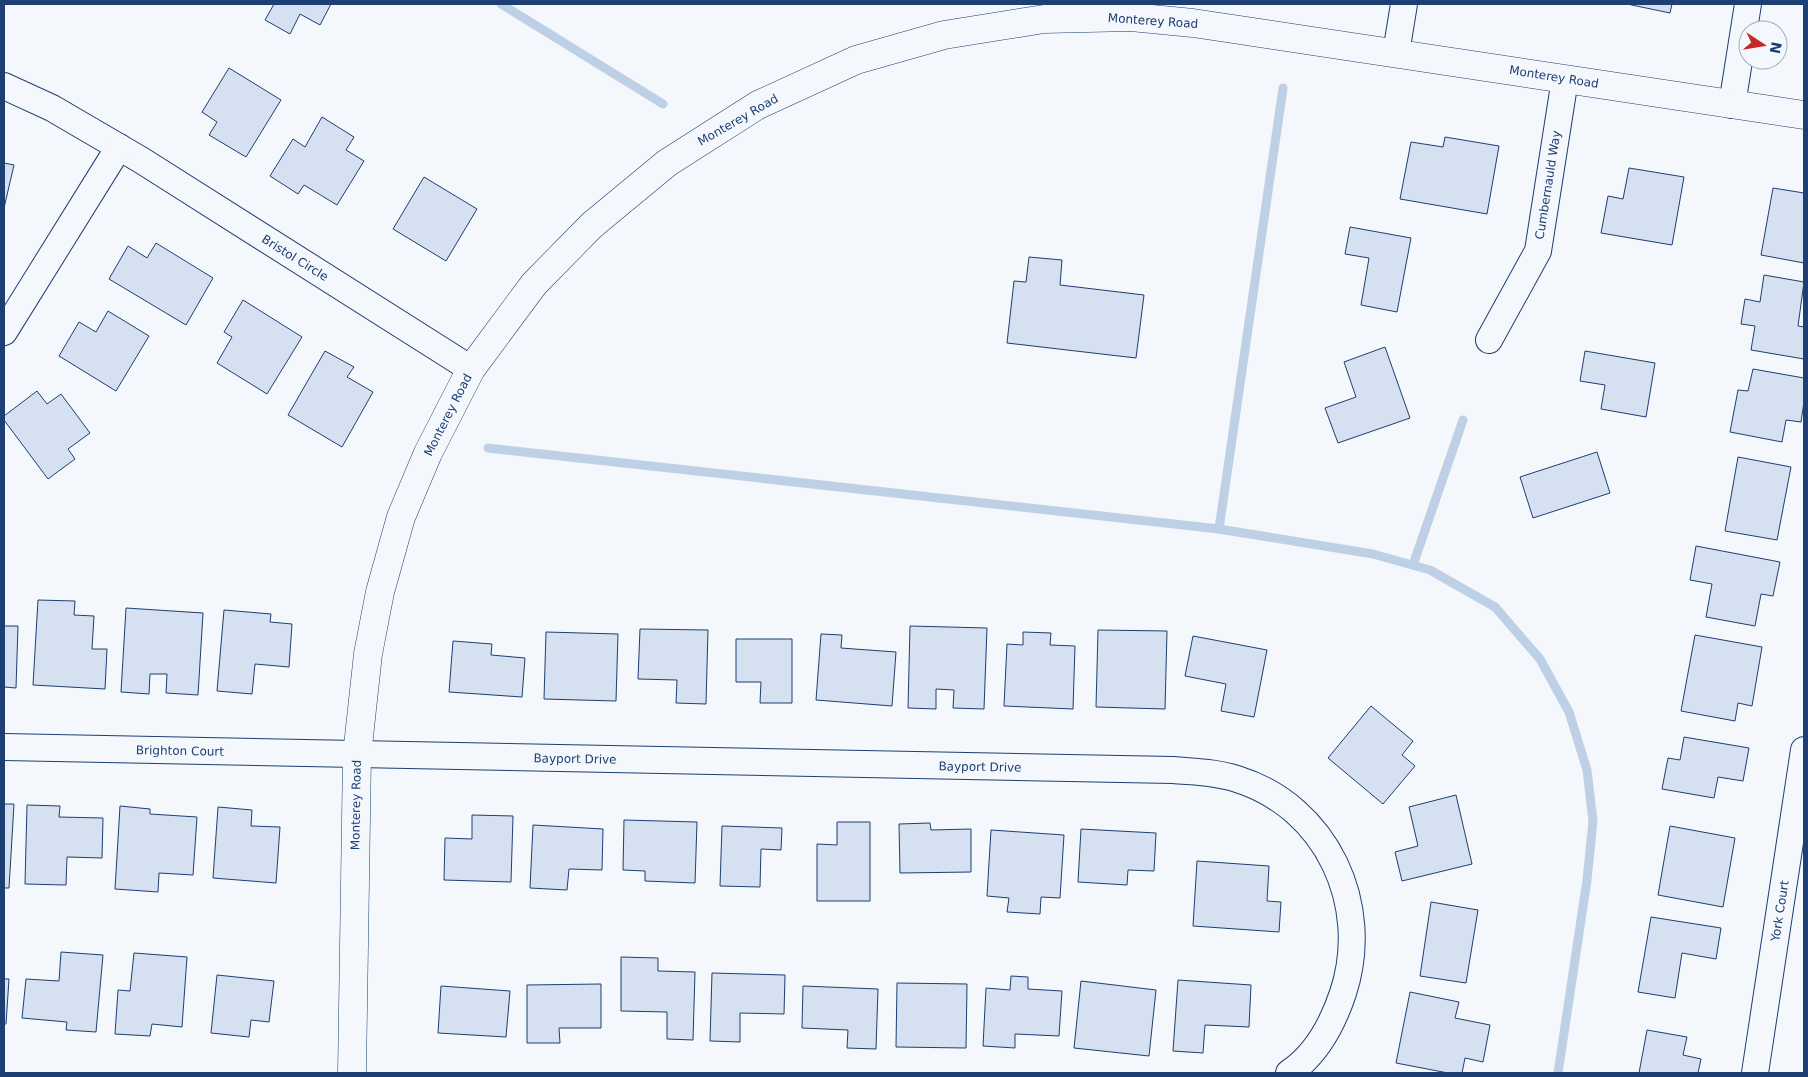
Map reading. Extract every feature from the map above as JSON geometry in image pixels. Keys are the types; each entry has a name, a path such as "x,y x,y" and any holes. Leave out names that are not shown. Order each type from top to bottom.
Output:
{"street":[{"path":"1396,53 1404,4"},
{"path":"1732,105 1748,4"},
{"name":"Monterey Road","path":"352,1073 357,755 368,654 380,592 401,517 428,453 471,369 534,284 592,225 666,163 758,105 856,60 944,35 1045,11 1184,22 1804,116"},
{"name":"Cumbernauld Way","path":"1489,340 1538,251 1565,79"},
{"name":"Bristol Circle","path":"4,86 52,108 119,147 471,369"},
{"path":"4,332 119,147"},
{"name":"Brighton Court","path":"4,747 357,755"},
{"name":"York Court","path":"1755,1073 1804,750"},
{"name":"Bayport Drive","path":"357,755 1173,770 1205,772 1237,779 1262,790 1286,805 1306,822 1322,841 1337,864 1347,893 1353,931 1350,972 1338,1009 1319,1043 1289,1073"}],"building":[{"path":"274,4 331,4 320,25 300,14 290,34 265,20"},
{"path":"1627,4 1672,4 1670,13"},
{"path":"229,68 281,100 246,157 209,135 217,122 202,112"},
{"path":"322,117 354,137 346,150 364,161 337,205 304,185 298,194 270,176 293,139 305,147"},
{"path":"1445,137 1499,146 1487,214 1400,199 1411,142 1443,147"},
{"path":"4,163 14,165 4,208"},
{"path":"1629,168 1684,177 1672,245 1601,233 1608,196 1623,199"},
{"path":"424,177 477,209 446,261 393,229"},
{"path":"1773,188 1804,193 1804,263 1761,255"},
{"path":"1350,227 1411,238 1397,312 1361,305 1369,258 1345,254"},
{"path":"156,243 213,278 186,325 109,279 128,246 147,258"},
{"path":"1029,257 1062,260 1060,285 1144,295 1136,358 1007,343 1014,281 1026,282"},
{"path":"1764,275 1804,282 1798,326 1804,327 1804,359 1751,350 1755,326 1741,324 1745,299 1760,302"},
{"path":"243,300 302,337 267,394 217,363 232,337 224,332"},
{"path":"108,311 149,336 116,391 59,356 79,322 96,332"},
{"path":"1385,347 1410,418 1338,443 1325,408 1356,397 1344,362"},
{"path":"325,351 354,367 347,377 373,392 342,447 288,415"},
{"path":"1585,351 1655,363 1646,417 1601,409 1605,385 1580,381"},
{"path":"1753,369 1804,378 1804,402 1801,422 1786,420 1782,442 1730,432 1738,390 1748,391"},
{"path":"37,391 47,404 61,394 90,433 68,449 75,459 48,479 4,420 4,416"},
{"path":"1597,452 1610,493 1533,518 1520,477"},
{"path":"1738,457 1791,467 1777,540 1725,531"},
{"path":"1696,546 1780,562 1773,596 1761,594 1755,626 1706,617 1712,584 1690,580"},
{"path":"38,600 75,601 74,615 94,616 92,649 107,649 105,689 33,685"},
{"path":"126,608 203,613 198,695 166,693 167,674 150,674 149,694 121,692"},
{"path":"224,610 271,614 270,622 292,624 289,667 255,664 252,694 217,691"},
{"path":"4,626 18,626 16,688 4,687"},
{"path":"910,626 987,628 984,709 953,708 954,690 936,689 936,709 908,708"},
{"path":"640,629 708,630 706,704 676,703 677,680 638,679"},
{"path":"1098,630 1167,631 1165,709 1096,707"},
{"path":"546,632 618,634 616,701 544,699"},
{"path":"1023,632 1051,633 1050,645 1075,646 1073,709 1004,706 1007,644 1023,645"},
{"path":"821,634 842,635 841,648 896,652 892,706 816,700"},
{"path":"1695,635 1762,647 1752,706 1738,703 1735,721 1681,711"},
{"path":"1193,636 1267,650 1254,717 1221,711 1226,684 1185,676"},
{"path":"736,639 792,639 792,703 760,703 761,682 736,682"},
{"path":"453,641 492,644 491,655 525,658 522,697 449,692"},
{"path":"1371,706 1413,741 1402,755 1415,766 1383,804 1328,758"},
{"path":"1684,737 1749,748 1743,781 1718,777 1714,798 1662,789 1668,758 1680,760"},
{"path":"1456,795 1472,864 1402,881 1395,852 1418,846 1409,807"},
{"path":"4,804 14,804 9,888 4,888"},
{"path":"27,805 60,806 59,817 103,818 102,858 67,857 66,885 25,884"},
{"path":"120,806 150,809 150,814 197,817 193,875 159,873 158,892 115,889"},
{"path":"218,807 252,810 251,826 280,827 276,883 213,878"},
{"path":"472,815 513,816 511,882 444,880 445,838 472,839"},
{"path":"624,820 697,822 695,883 645,881 645,871 623,870"},
{"path":"837,822 870,822 870,901 817,901 817,844 837,845"},
{"path":"930,823 931,830 971,829 971,872 900,873 899,824"},
{"path":"533,825 603,829 602,870 569,869 567,890 530,888"},
{"path":"722,826 782,828 781,850 761,849 760,887 720,886"},
{"path":"1670,826 1735,838 1723,907 1658,895"},
{"path":"1081,829 1156,833 1154,871 1128,870 1127,885 1078,882"},
{"path":"991,830 1064,835 1060,898 1041,897 1040,914 1007,912 1009,898 987,896"},
{"path":"1197,861 1269,866 1267,901 1281,902 1279,932 1193,926"},
{"path":"1431,902 1478,910 1466,983 1420,976"},
{"path":"1651,917 1721,928 1716,959 1682,953 1675,998 1638,992"},
{"path":"61,952 103,955 96,1032 66,1030 67,1022 22,1018 26,979 59,981"},
{"path":"134,953 187,957 182,1027 152,1024 150,1036 115,1034 118,990 130,991"},
{"path":"621,957 658,958 658,971 695,972 693,1040 667,1039 667,1012 621,1011"},
{"path":"712,973 785,975 784,1014 740,1013 740,1042 710,1041"},
{"path":"217,975 274,981 269,1022 251,1020 249,1037 211,1033"},
{"path":"1011,976 1028,977 1028,989 1062,991 1059,1036 1015,1034 1015,1048 983,1046 986,988 1010,990"},
{"path":"4,979 9,979 6,1024 4,1024"},
{"path":"1178,980 1251,985 1249,1027 1205,1025 1203,1053 1173,1051"},
{"path":"1081,981 1156,990 1149,1056 1074,1048"},
{"path":"897,983 967,984 966,1048 896,1047"},
{"path":"601,984 601,1028 559,1028 560,1043 527,1043 527,985"},
{"path":"441,986 510,991 506,1037 438,1033"},
{"path":"803,986 878,989 876,1049 847,1048 848,1030 802,1028"},
{"path":"1410,992 1459,1002 1455,1018 1490,1025 1483,1062 1465,1058 1462,1073 1448,1073 1396,1063"},
{"path":"1647,1030 1687,1037 1683,1055 1701,1059 1698,1073 1639,1073"}],"waterway":[{"path":"501,4 663,104"},
{"path":"1219,529 1283,88"},
{"path":"1413,565 1463,420"},
{"path":"488,448 1219,529 1373,554 1430,570 1495,607 1540,659 1569,712 1587,770 1593,821 1587,880 1558,1073"}]}
